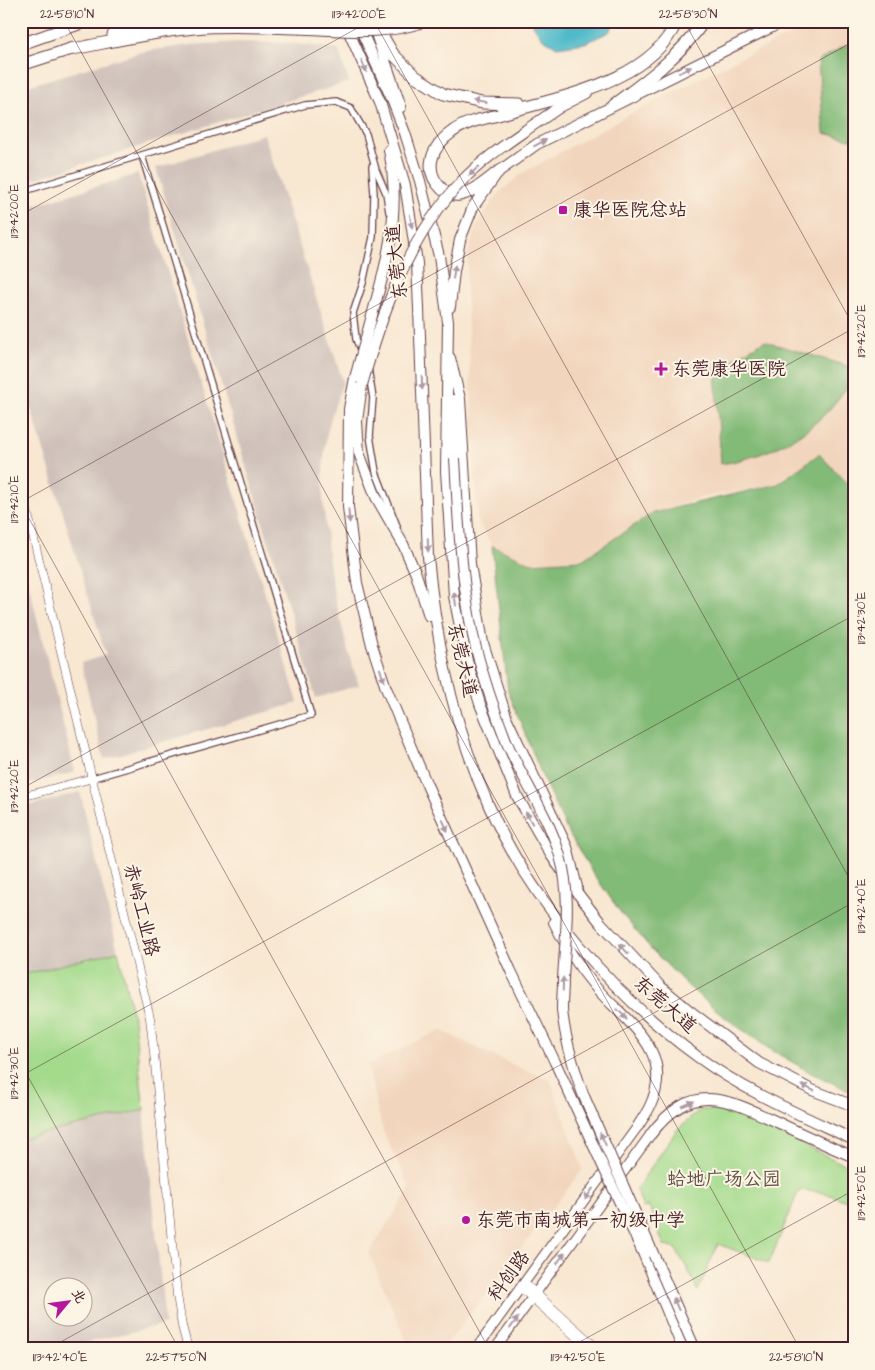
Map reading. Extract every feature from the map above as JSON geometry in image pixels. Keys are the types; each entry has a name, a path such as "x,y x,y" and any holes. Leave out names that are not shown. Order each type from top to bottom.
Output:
{"highway":[{"path":"62,30 79,21"},
{"path":"21,44 88,21"},
{"path":"21,65 154,21"},
{"name":"东莞大道","path":"344,21 380,102 405,185 417,263 428,557 432,602 443,665 470,756 489,806 524,871 559,921 605,975 654,1020 698,1057 745,1087 854,1140"},
{"name":"东莞大道","path":"357,21 391,97 420,181 440,265 448,322 446,471 454,596 467,661 480,704 517,796 551,855 579,896 600,922 660,986 719,1034 759,1063 812,1090 854,1106"},
{"path":"373,21 402,110 420,181"},
{"path":"373,21 393,54 414,76 443,94 482,104 509,105 545,101"},
{"path":"68,50 138,36 194,28 241,26 388,30 404,28 424,21"},
{"path":"672,34 677,21"},
{"path":"681,21 672,34 652,55 560,107 480,164 460,183 436,212 406,262 391,294 349,409 348,468 349,517 357,583 372,645 386,688 427,785 511,972 555,1062 644,1255 683,1349"},
{"path":"613,105 676,54 704,21"},
{"path":"612,79 455,129 444,137 435,148 431,158 430,171 435,182 446,192 456,196 467,193 537,144 784,21"},
{"path":"380,102 393,169 395,199 389,254 379,290 359,382 358,453 376,497 403,544 416,574 443,665"},
{"path":"448,338 454,271 460,240 473,207 498,172"},
{"path":"448,351 461,558 475,644 486,685 508,745 550,829 560,855 566,881 567,907 562,1009 570,1057 583,1094 695,1349"},
{"path":"448,351 460,399 470,564 483,643 507,719 566,847 579,896"},
{"path":"348,468 357,421"},
{"path":"546,903 556,926 593,985 638,1030 647,1042 653,1055 657,1073 656,1090 650,1106 638,1126"},
{"path":"651,1134 662,1120 672,1112 698,1100 713,1099 730,1102 748,1109 854,1157"}],"main road":[{"name":"科创路","path":"476,1349 638,1126"},
{"name":"科创路","path":"495,1349 651,1134"}],"street":[{"path":"21,192 305,105 336,102 351,108 366,134 376,170 386,193 392,229"},
{"path":"371,151 374,194 373,237 363,283 353,314 356,339 370,372 373,398 370,436 376,472 403,544"},
{"path":"21,797 311,715 142,156"},
{"name":"赤岭工业路","path":"22,488 150,1018 177,1295 188,1349"},
{"path":"522,1286 598,1349"},
{"path":"534,1295 590,1349"}],"shaded area":[{"name":"东莞康华医院","path":"820,21 854,21 854,490 819,455 778,484 704,497 653,513 582,560 531,563 492,546 477,519 466,284 468,255 476,227 483,215 500,192 523,173 628,115 732,62"},
{"path":"239,42 289,43 338,49 349,82 21,183 21,88 141,52 190,45"},
{"path":"264,134 343,382 326,438 323,468 323,499 334,594 349,655 359,685 316,698 156,168"},
{"path":"138,174 298,703 104,759 81,663 106,655 21,375 21,209"},
{"path":"21,553 75,772 21,786"},
{"path":"80,792 118,951 21,975 21,808"},
{"name":"东莞市南城第一初级中学","path":"440,1030 511,1064 550,1080 583,1169 443,1349 410,1349 369,1253 410,1188 384,1134 368,1065"},
{"path":"144,1110 165,1324 59,1349 21,1349 21,1128 24,1138"}],"green space":[{"path":"854,41 854,140 824,133 818,61"},
{"path":"764,341 854,368 853,376 848,386 817,422 788,442 756,455 721,464 715,370"},
{"path":"819,454 854,490 854,1093 811,1073 768,1048 727,1019 688,986 653,951 621,913 592,872 566,828 545,783 508,691 492,546 531,563 582,560 653,513 778,484"},
{"path":"118,951 134,1021 144,1110 24,1138 21,1128 21,975"},
{"name":"蛤地广场公园","path":"716,1109 741,1115 854,1169 854,1204 825,1193 799,1190 769,1263 718,1244 698,1291 675,1248 664,1246 649,1206 643,1208 636,1189 677,1130 700,1110"}],"water":[{"path":"534,21 616,21 609,32 585,43 557,47 542,38 533,25"}],"place":[{"name":"康华医院总站","path":"563,210"},
{"name":"东莞康华医院","path":"661,369"},
{"name":"东莞市南城第一初级中学","path":"466,1220"}]}
